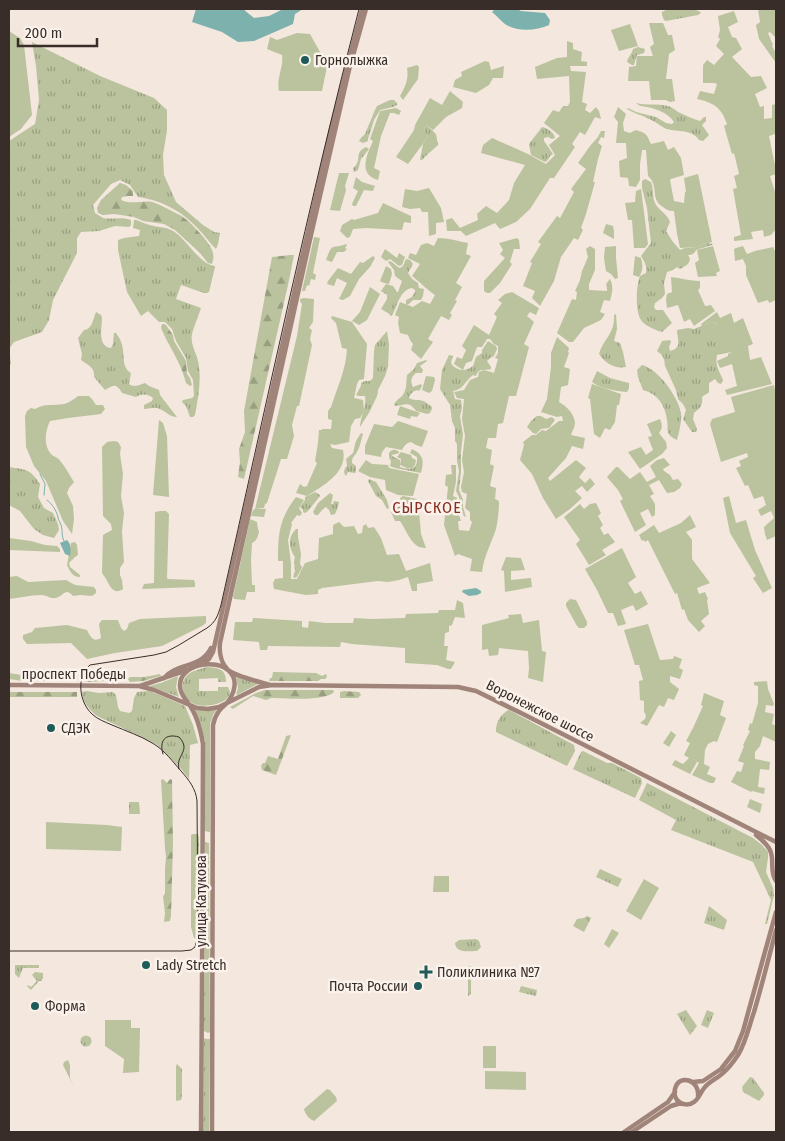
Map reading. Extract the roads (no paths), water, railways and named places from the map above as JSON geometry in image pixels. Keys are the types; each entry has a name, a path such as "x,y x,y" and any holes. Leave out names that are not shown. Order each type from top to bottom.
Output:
{"main road":[{"path":"139,686 198,666 206,662 213,652 331,129 364,9"},
{"path":"226,703 235,687 234,679 221,658 220,643 356,38"},
{"path":"164,678 168,673 201,660 207,655 218,630"},
{"path":"198,666 214,664 272,685"},
{"path":"189,704 182,694 180,686 183,677 190,669"},
{"name":"проспект Победы","path":"9,685 139,686"},
{"path":"139,686 202,709 208,709 260,687 272,685"},
{"name":"Воронежское шоссе","path":"272,685 442,686 476,691 776,842"},
{"name":"улица Катукова","path":"212,1132 213,725 216,715 226,703"},
{"name":"улица Катукова","path":"189,704 203,744 201,1132"},
{"name":"Воронежское шоссе","path":"750,829 770,849 772,875 776,881"},
{"path":"202,841 208,838 212,843"},
{"path":"772,864 776,857"},
{"path":"681,1103 677,1100 675,1092 676,1086 680,1082 690,1080 693,1082 703,1082 721,1069 735,1051 744,1031 776,912"},
{"path":"632,1132 671,1106 681,1103 694,1103 705,1087 724,1072 738,1054 749,1028 776,930"},
{"path":"202,1032 206,1036 212,1033"},
{"path":"693,1082 699,1091 698,1096"},
{"path":"624,1132 668,1102 675,1092"}],"water":[{"path":"196,9 243,9 254,18 269,16 283,9 303,9 295,14 293,24 254,41 238,42 222,32 192,22"},
{"path":"493,9 517,9 545,13 550,20 549,25 532,29 510,27 492,12"},
{"path":"67,540 71,550 70,556 65,554 60,543"},
{"path":"476,588 481,593 469,596 462,592 463,590"}],"waterway":[{"path":"40,474 45,484 44,495"},
{"path":"47,500 56,512 62,527 64,541"}],"tram line":[{"path":"9,951 182,951 191,950 195,947 198,935 197,801 194,789 169,757 154,744 92,714 84,703 81,683 90,665 166,652 207,628 215,621 218,615 305,232 359,9"},
{"path":"163,754 162,745 164,739 170,736 179,737 184,746 178,764 179,769"}],"place":[{"name":"Горнолыжка","path":"305,60"},
{"name":"СДЭК","path":"51,728"},
{"name":"Lady Stretch","path":"146,965"},
{"name":"Поликлиника №7","path":"426,972"},
{"name":"Почта России","path":"418,986"},
{"name":"Форма","path":"35,1006"}],"district":[{"name":"СЫРСКОЕ","path":"427,507"}]}
